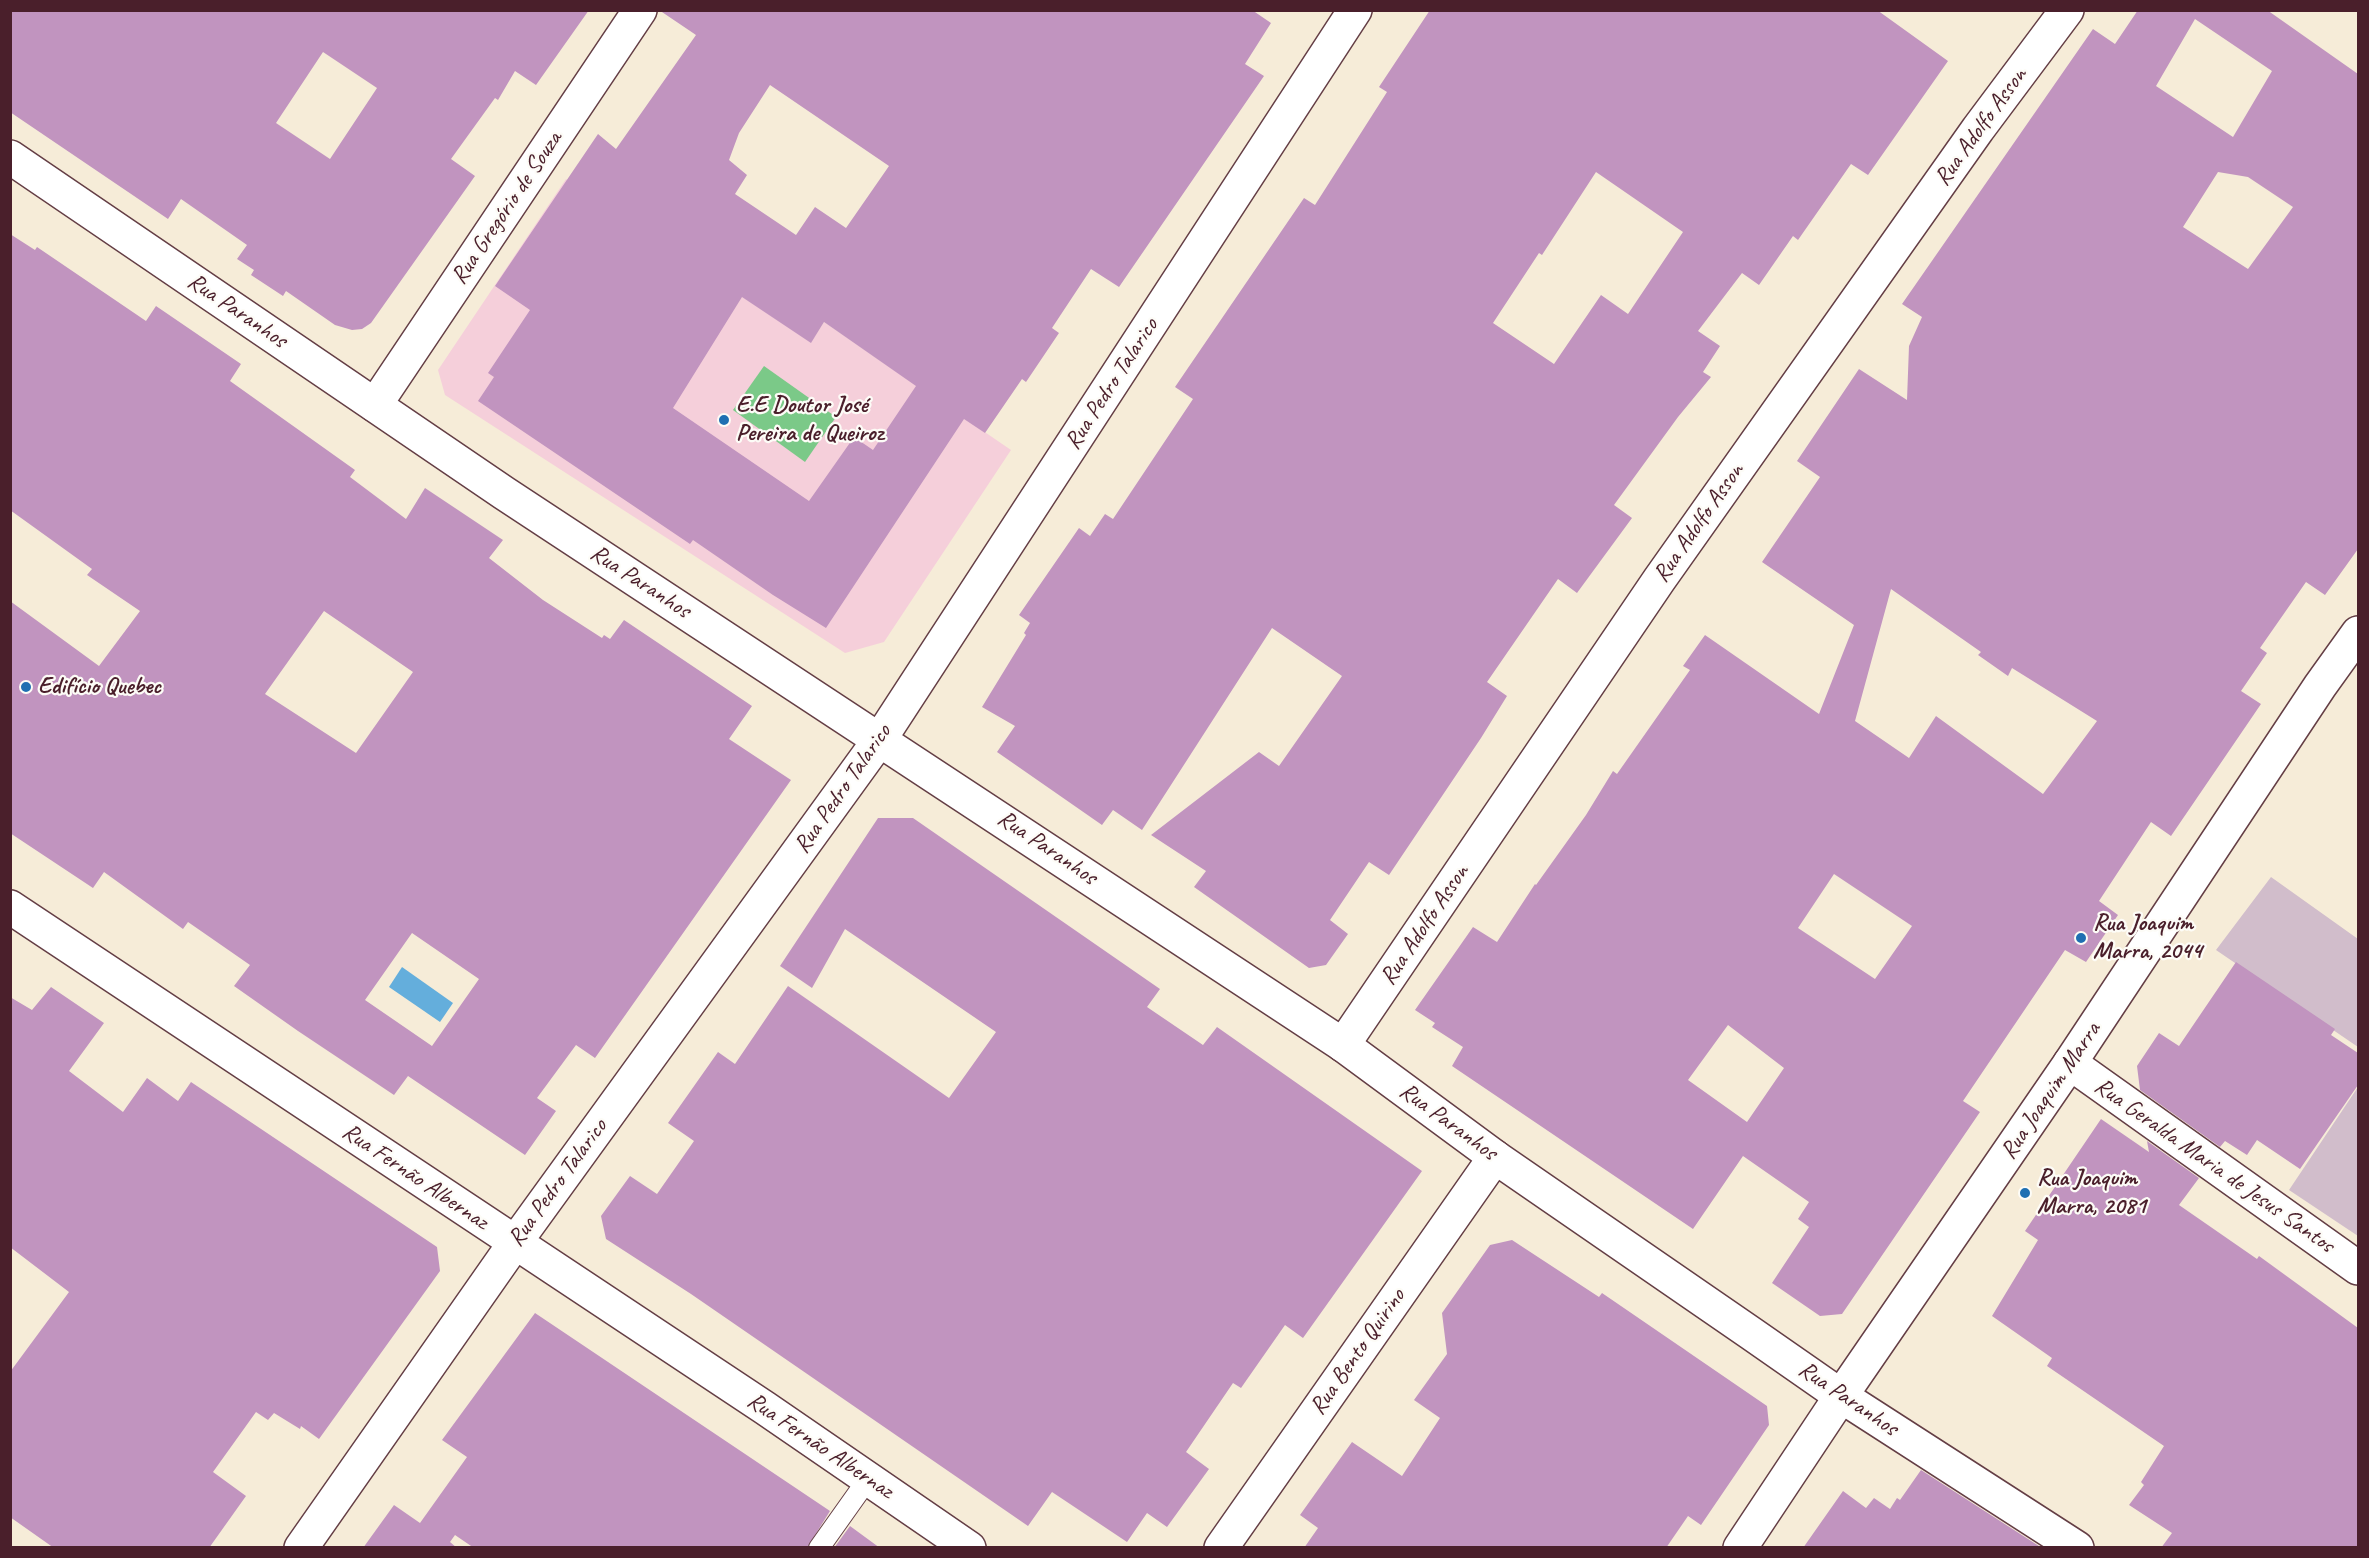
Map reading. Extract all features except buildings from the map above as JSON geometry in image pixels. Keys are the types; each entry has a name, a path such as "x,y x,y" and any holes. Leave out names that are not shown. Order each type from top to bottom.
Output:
{"street":[{"name":"Rua Gregório de Souza","path":"375,405 640,10"},
{"name":"Rua Pedro Talarico","path":"301,1548 514,1244 880,738 1355,10"},
{"name":"Rua Adolfo Asson","path":"1343,1045 1659,580 1978,129 2067,10"},
{"name":"Rua Paranhos","path":"10,157 554,526 880,738 1343,1045 1495,1157 1842,1395 2077,1548"},
{"name":"Rua Joaquim Marra","path":"1740,1548 2070,1063 2320,686 2358,633"},
{"name":"Rua Fernão Albernaz","path":"10,907 514,1244 765,1408 969,1548"},
{"name":"Rua Geralda Maria de Jesus Santos","path":"2070,1063 2358,1268"},
{"name":"Rua Bento Quirino","path":"1221,1548 1495,1157"}],"lane":[{"path":"819,1548 868,1479"}],"shaded area":[{"name":"E.E Doutor José Pereira de Queiroz","path":"566,179 811,342 824,322 1011,450 884,642 845,653 445,395 438,370"},
{"path":"2271,877 2358,939 2358,1047 2216,950"},
{"path":"2358,1087 2358,1236 2289,1190"}],"green space":[{"path":"764,366 836,417 805,462 733,410"}],"water":[{"path":"402,967 453,1003 440,1022 389,987"}],"place":[{"name":"E.E Doutor José Pereira de Queiroz","path":"724,420"},
{"name":"Edifício Quebec","path":"26,687"},
{"name":"Rua Joaquim Marra, 2044","path":"2081,938"},
{"name":"Rua Joaquim Marra, 2081","path":"2025,1193"}]}
